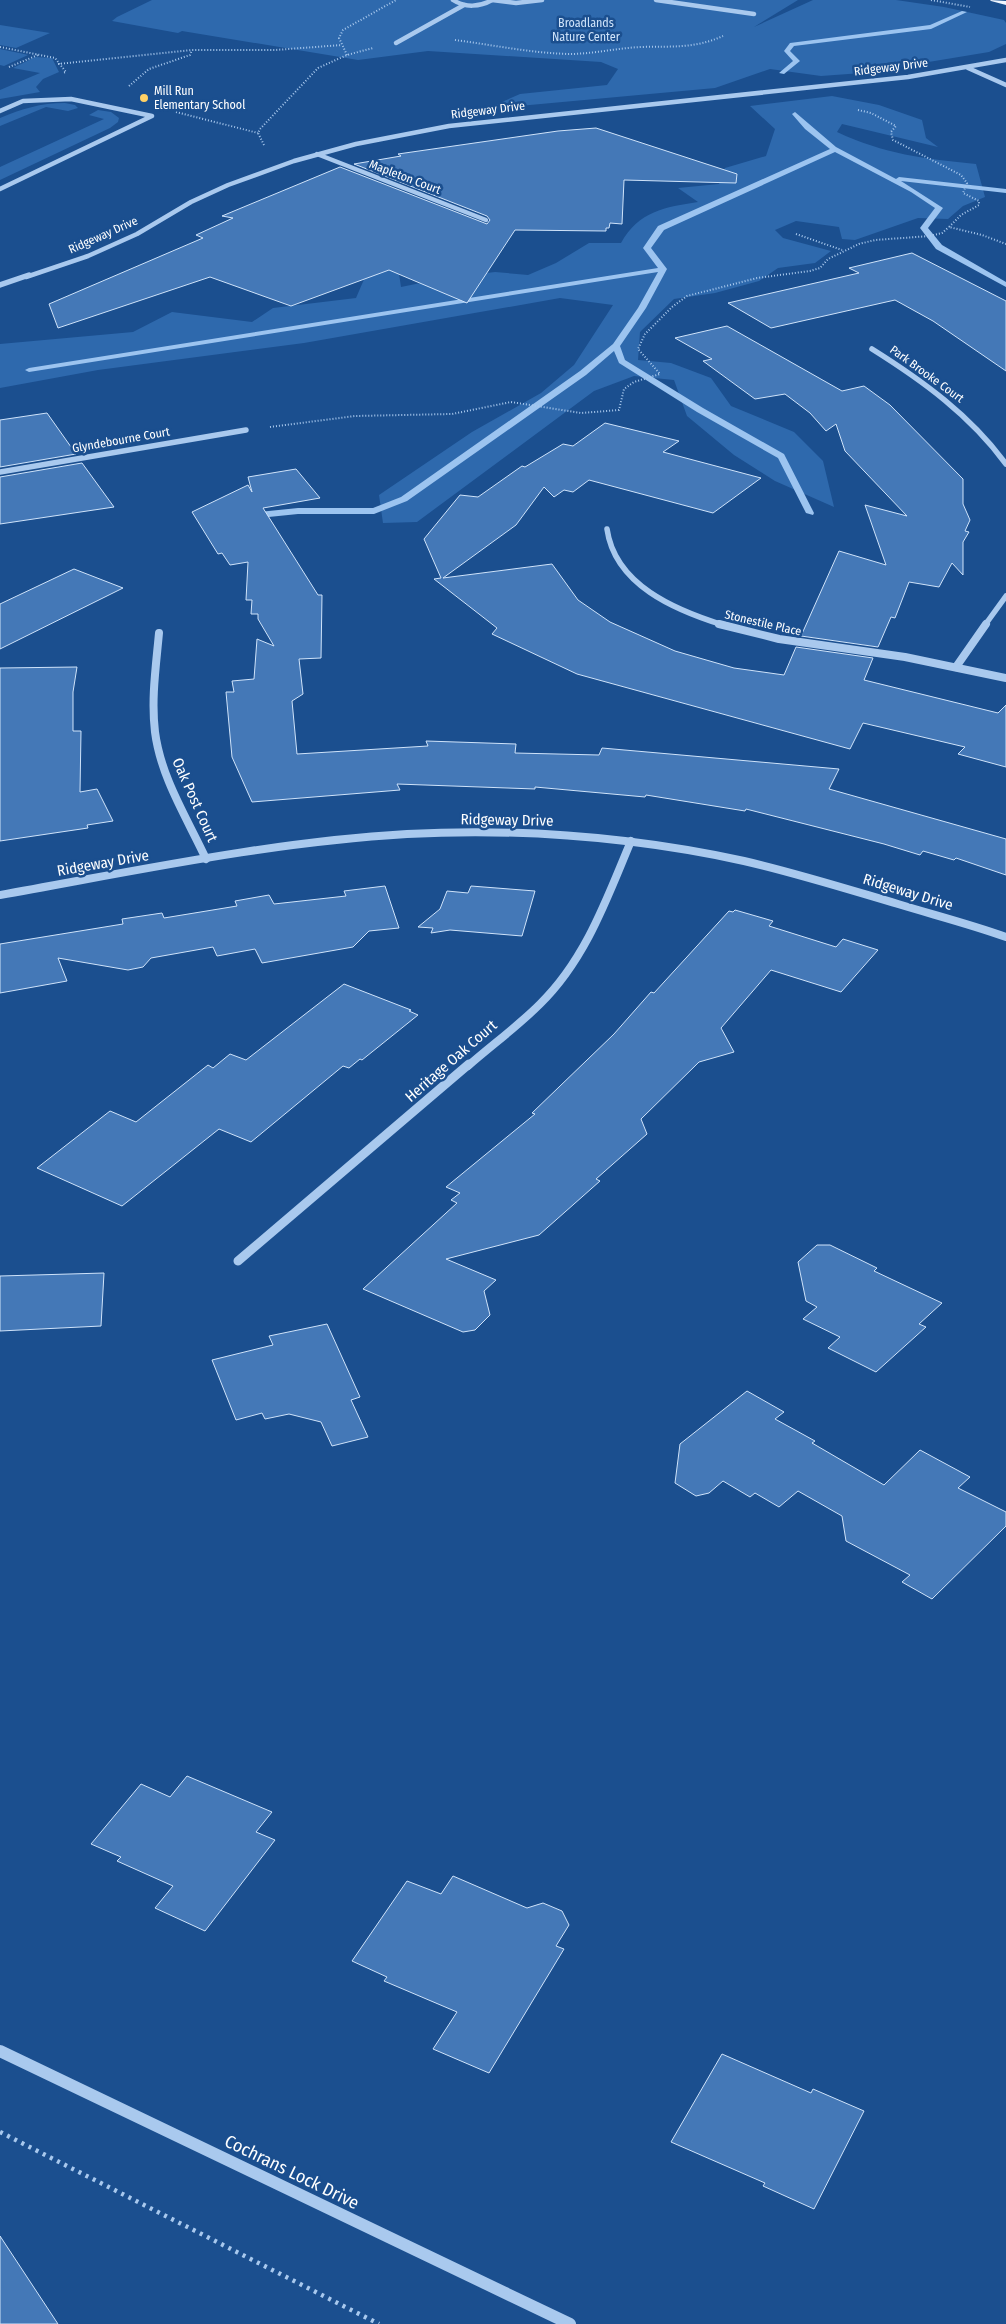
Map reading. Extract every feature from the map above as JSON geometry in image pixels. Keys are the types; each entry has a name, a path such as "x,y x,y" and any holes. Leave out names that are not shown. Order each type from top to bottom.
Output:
{"main road":[{"path":"993,0 1006,3"}],"street":[{"path":"453,0 464,5 481,5 492,0 516,2 542,0"},
{"path":"656,0 754,14"},
{"path":"396,43 464,5"},
{"name":"Ridgeway Drive","path":"0,285 88,256 137,234 191,202 228,184 317,154 401,134 457,125 908,77 1006,60"},
{"path":"968,68 1006,85"},
{"path":"0,111 23,101 71,99 152,116 0,189"},
{"name":"Mapleton Court","path":"317,154 486,220"},
{"name":"Park Brooke Court","path":"872,350 906,370 954,406 968,418 1006,464"},
{"name":"Glyndebourne Court","path":"0,472 246,430"},
{"name":"Stonestile Place","path":"607,529 611,550 623,569 641,586 666,603 700,618 738,631 781,641 891,655 956,667"},
{"path":"1006,596 956,667 1006,678"},
{"name":"Oak Post Court","path":"159,633 153,699 155,734 165,772 206,859"},
{"name":"Ridgeway Drive","path":"0,895 206,859 328,841 406,834 477,832 552,834 631,842 722,856 793,872 1006,937"},
{"name":"Heritage Oak Court","path":"238,1261 541,1003 573,964 594,929 631,842"},
{"name":"Cochrans Lock Drive","path":"0,2051 570,2324"}],"path":[{"path":"347,55 338,38 343,30 396,0"},
{"path":"453,40 545,53 571,54 639,47 686,47 706,44 726,34"},
{"path":"58,64 192,50 275,50 342,45"},
{"path":"267,148 260,141 258,133 260,128 318,68 347,55 377,46"},
{"path":"0,47 55,58 66,72 59,75"},
{"path":"127,94 129,84 141,74 160,64 190,55 192,50"},
{"path":"9,67 39,54"},
{"path":"246,430 355,416 452,414 511,402 581,413 619,410 624,390 634,382 660,374 656,366 645,359 638,349 645,334 672,307 687,296 757,278 810,272 820,268 828,259 842,251 875,240 942,233 961,215 979,205 979,202 963,193 967,183 961,175 893,140 892,132 896,126 871,113 856,109"},
{"path":"949,228 982,234 1006,244"},
{"path":"796,234 842,251"},
{"path":"0,2132 380,2324"}],"green space":[{"name":"Broadlands Nature Center","path":"152,0 798,0 754,27 813,0 896,0 944,7 1004,20 1006,23 1006,44 989,52 862,73 821,76 770,69 715,88 486,109 520,94 607,85 618,69 601,62 428,51 358,60 182,31 178,33 112,21"},
{"path":"0,25 50,33 16,48 0,45"},
{"path":"0,49 28,55 4,66 0,65"},
{"path":"35,57 52,58 59,72 43,79 36,87 40,92 0,99 0,90 40,73 13,68"},
{"path":"832,96 879,105 922,120 926,138 938,147 842,124 837,132 871,146 905,154 976,164 985,197 963,206 948,219 918,218 855,240 842,239 839,227 796,221 775,230 783,238 831,251 815,263 778,268 759,281 715,293 674,299 640,332 638,360 671,363 711,378 731,406 794,432 823,461 834,507 775,481 734,455 687,416 674,380 634,376 594,391 417,522 383,523 379,495 472,432 541,393 574,365 613,305 560,298 304,343 98,370 0,388 0,344 133,332 172,312 252,322 273,308 356,298 365,277 398,267 401,287 445,278 495,272 528,275 556,263 589,243 621,243 636,224 654,212 698,202 678,188 719,184 725,168 766,156 775,129 750,106"},
{"path":"65,103 75,105 78,108 68,111 46,107 0,126 0,118 16,112 39,105"},
{"path":"98,110 111,112 119,118 118,122 110,128 0,180 0,167 104,119 89,115"}],"building":[{"path":"596,128 737,174 736,183 624,180 622,224 610,223 606,231 515,230 467,303 389,270 291,306 210,277 58,328 49,304 203,238 196,235 233,218 222,216 340,167 487,224 490,220 487,216 354,164 401,156 398,154 558,131"},
{"path":"912,253 1006,301 1006,371 933,321 895,300 771,328 728,303 859,273 849,268"},
{"path":"727,326 842,391 864,386 890,405 963,479 963,504 970,520 965,531 969,532 963,542 963,575 952,563 939,587 909,582 895,618 891,617 878,647 801,636 839,551 886,565 865,505 907,516 845,451 836,424 826,431 810,413 785,394 755,399 703,361 712,359 675,338"},
{"path":"47,413 76,454 0,467 0,420"},
{"path":"605,423 679,441 663,452 761,478 713,513 589,480 573,492 564,490 554,497 544,487 516,525 443,578 552,564 578,600 610,622 675,651 734,668 784,675 796,647 873,658 864,680 998,713 1006,705 1006,767 958,754 965,747 863,723 850,749 577,674 492,634 497,628 434,579 441,578 424,539 460,495 478,497 522,466 525,467 563,444 573,446"},
{"path":"82,463 114,507 0,524 0,477"},
{"path":"296,469 320,498 263,508 318,595 322,595 321,658 299,659 303,694 292,701 297,754 428,746 426,741 516,744 515,753 599,755 602,748 839,769 829,789 1006,839 1006,875 956,858 954,860 923,851 920,855 746,809 745,811 646,795 645,797 535,787 535,789 397,784 400,790 252,802 232,757 226,692 234,692 232,681 254,679 257,639 274,646 258,619 258,614 251,614 252,600 246,600 248,562 230,565 222,553 218,554 192,512 248,485 252,492 248,477"},
{"path":"74,569 123,588 0,649 0,604"},
{"path":"77,667 73,692 73,731 81,731 80,792 97,789 113,821 87,825 88,828 0,841 0,668"},
{"path":"385,886 399,928 369,931 353,947 262,963 255,949 217,956 213,947 151,958 143,967 128,970 58,958 67,981 0,993 0,944 123,924 122,919 162,913 164,918 237,906 235,901 269,895 274,904 346,896 344,891"},
{"path":"471,886 535,891 522,936 450,930 431,933 433,928 418,927 440,909 447,891 468,893"},
{"path":"735,910 773,921 769,926 836,947 843,939 878,950 841,992 771,970 721,1028 734,1052 699,1062 641,1119 647,1134 596,1179 600,1181 539,1235 446,1259 496,1280 484,1291 490,1315 475,1330 463,1332 363,1289 457,1203 451,1200 460,1193 446,1187 535,1114 532,1113 614,1034 651,992 654,993 729,911 733,912"},
{"path":"344,984 411,1010 409,1011 418,1015 362,1060 360,1059 349,1068 343,1066 251,1142 219,1129 122,1206 37,1168 110,1111 136,1122 208,1065 213,1068 230,1054 246,1060"},
{"path":"817,1245 830,1245 877,1268 874,1271 942,1303 919,1324 926,1327 876,1372 828,1348 840,1337 803,1319 817,1307 806,1301 798,1262"},
{"path":"104,1273 101,1326 0,1331 0,1276"},
{"path":"327,1324 360,1397 351,1400 368,1437 332,1446 321,1422 289,1414 265,1419 262,1413 236,1420 212,1360 273,1345 269,1336"},
{"path":"747,1391 784,1412 775,1419 815,1441 812,1443 884,1485 920,1450 970,1477 958,1488 1006,1512 1006,1526 932,1599 902,1582 910,1575 846,1541 842,1516 798,1491 779,1507 755,1493 750,1497 723,1481 709,1493 696,1496 675,1483 680,1444"},
{"path":"187,1776 272,1812 256,1832 275,1840 205,1931 155,1908 173,1886 117,1861 121,1857 91,1844 141,1784 170,1797"},
{"path":"453,1876 527,1908 543,1903 562,1911 569,1925 556,1946 564,1949 489,2073 433,2049 457,2012 384,1981 387,1977 352,1961 407,1881 441,1894"},
{"path":"722,2054 811,2093 813,2089 864,2111 814,2209 763,2186 765,2183 671,2142"},
{"path":"0,2236 58,2324 0,2324"}],"waterway":[{"path":"782,73 797,61 787,51 792,44 931,27 964,12"},
{"path":"795,114 807,127 834,148 914,191 939,208 924,228 939,247 1006,285"},
{"path":"663,269 647,248 661,228 835,149"},
{"path":"899,179 1006,191"},
{"path":"29,370 663,269"},
{"path":"616,346 642,308 663,269"},
{"path":"250,516 298,511 374,511 404,499 583,373 616,346"},
{"path":"616,346 622,361 700,410 781,456 810,513"}],"place":[{"name":"Mill Run Elementary School","path":"144,98"}]}
